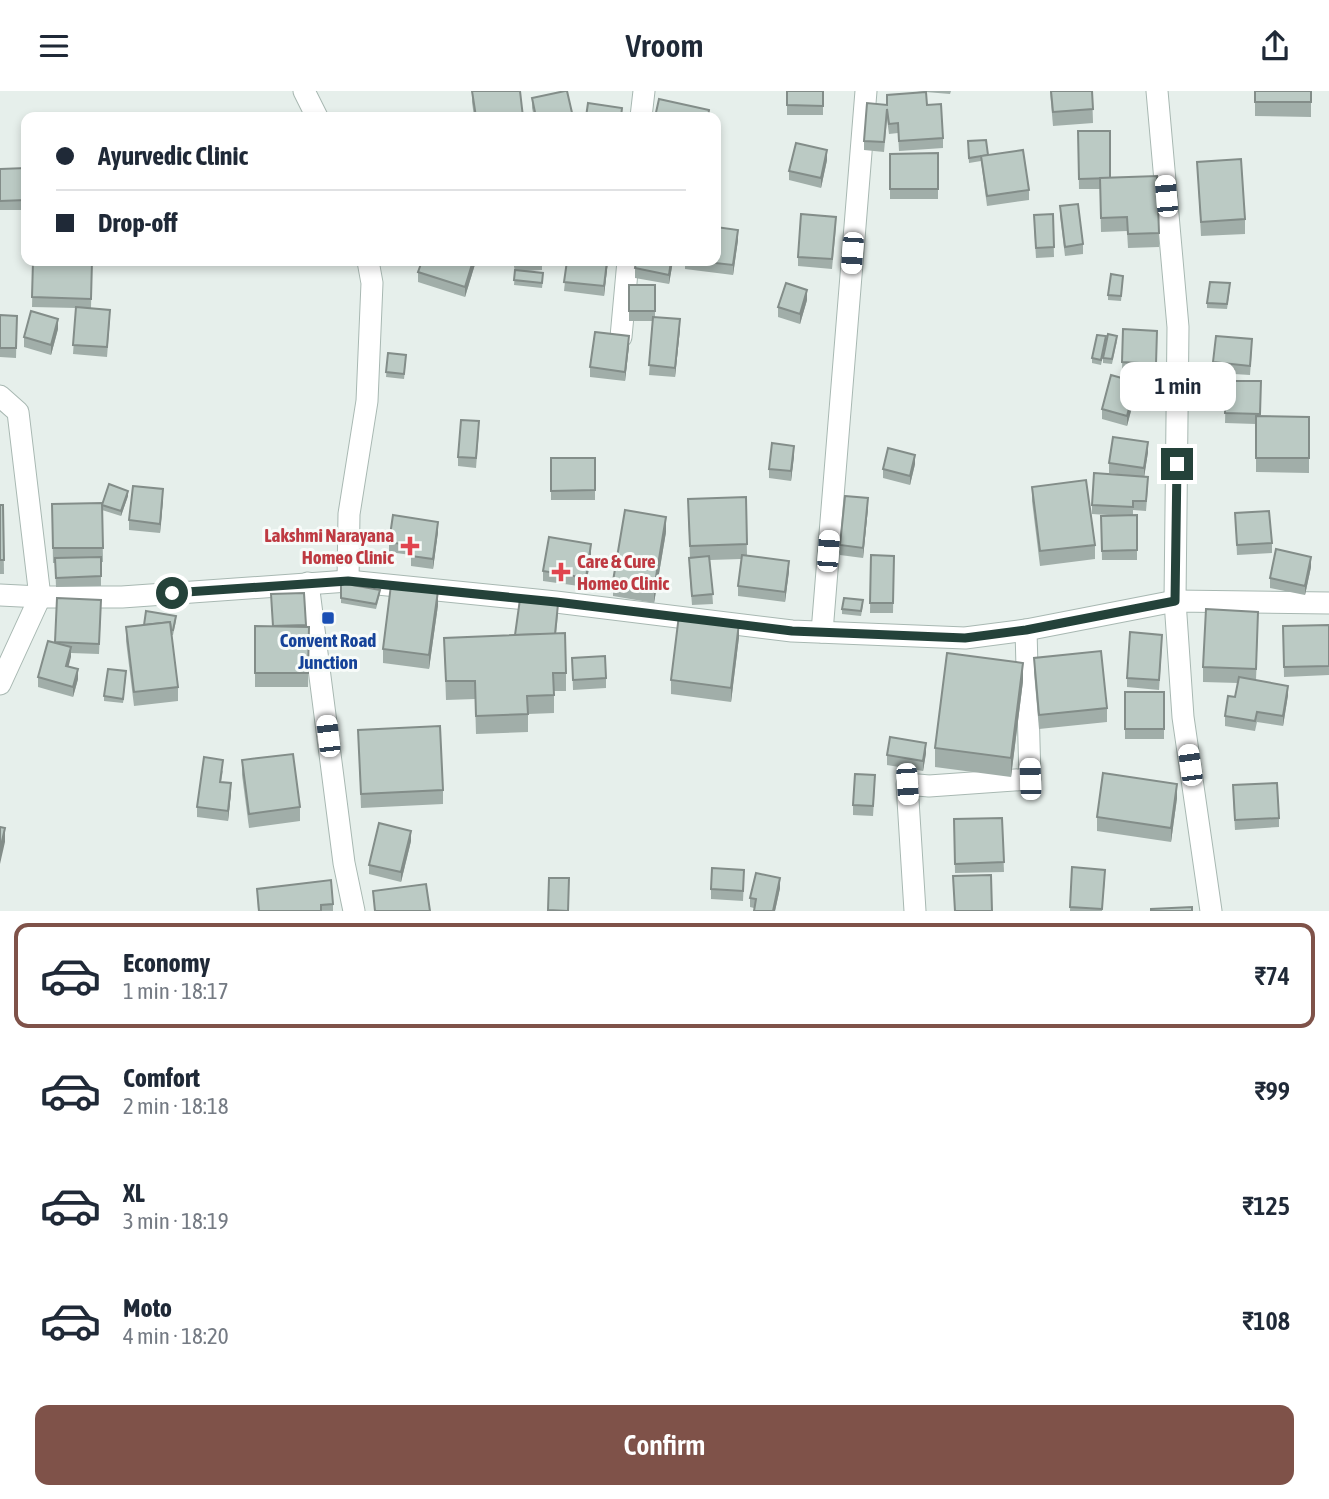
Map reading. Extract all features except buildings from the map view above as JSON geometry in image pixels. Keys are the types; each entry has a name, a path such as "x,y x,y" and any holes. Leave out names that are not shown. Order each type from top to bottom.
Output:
{"street":[{"path":"304,91 314,112"},
{"path":"642,112 644,91"},
{"path":"822,632 866,91"},
{"path":"1157,91 1178,327 1175,601 1183,717 1211,911"},
{"path":"348,581 349,514 368,401 372,283 369,266"},
{"path":"621,337 628,266"},
{"path":"0,397 18,412 40,597 0,684"},
{"path":"0,595 122,597 348,581 556,602 792,631 965,638 1026,630 1175,601 1329,603"},
{"path":"308,583 344,863 354,911"},
{"path":"915,911 907,784 929,786 1030,779 1026,630"}],"place":[{"name":"Lakshmi Narayana Homeo Clinic","path":"410,546"},
{"name":"Care & Cure Homeo Clinic","path":"561,572"},
{"name":"Convent Road Junction","path":"328,618"}],"route":[{"path":"172,593 348,581 556,602 792,631 965,638 1026,630 1175,601 1177,464"}]}
